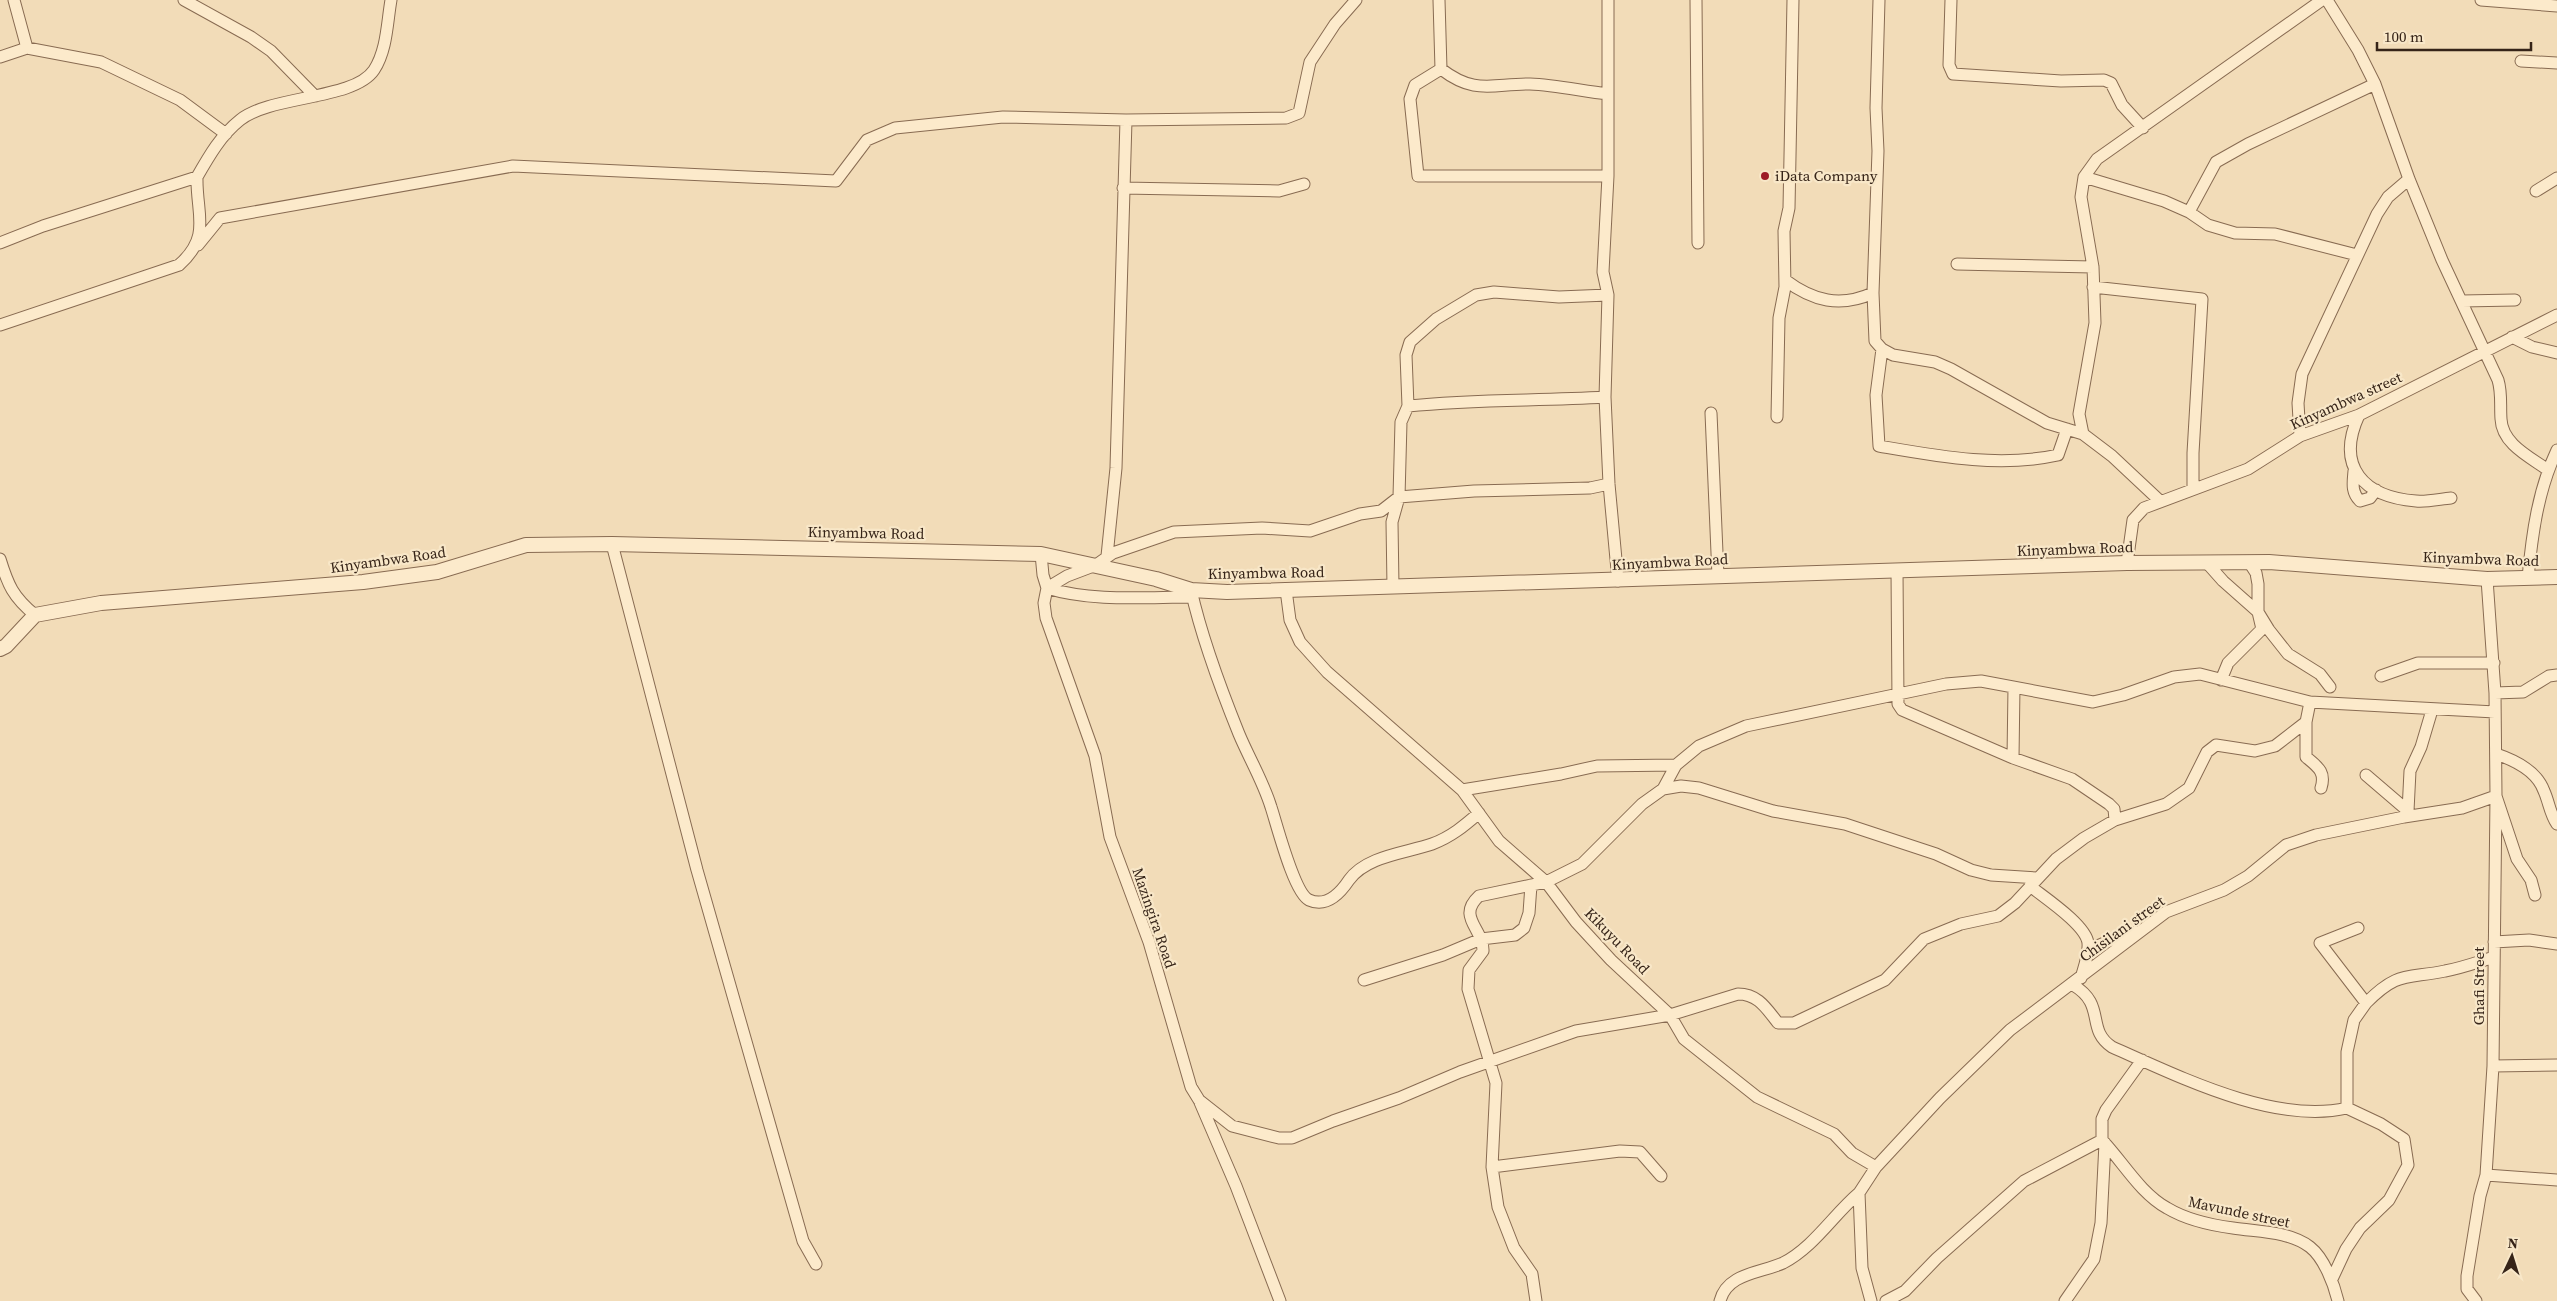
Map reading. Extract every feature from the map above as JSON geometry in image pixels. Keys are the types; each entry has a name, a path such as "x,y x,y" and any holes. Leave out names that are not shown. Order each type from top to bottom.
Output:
{"street":[{"path":"14,0 27,48"},
{"path":"184,0 251,36 271,51 315,96"},
{"path":"198,244 201,214 196,196 197,177 214,147 241,119 266,106 334,92 358,82 373,71 381,55 391,0"},
{"path":"0,326 168,271 188,258 220,218 513,166 836,180 867,140 895,128 1003,117 1126,120 1286,118 1299,113 1310,62 1335,24 1356,0"},
{"path":"1439,0 1441,69"},
{"path":"1608,0 1608,176 1603,272 1608,296 1605,397 1609,484 1618,581"},
{"path":"1696,0 1698,243"},
{"path":"1777,417 1779,318 1785,280 1784,231 1789,208 1793,0"},
{"path":"1879,0 1876,108 1878,151 1873,293 1875,341 1882,350 1892,355 1943,366 2047,422 2083,434 2112,456 2160,501"},
{"path":"1951,0 1949,65 1953,74 2062,81 2104,80 2111,83 2122,105 2143,128"},
{"path":"2083,434 2079,414 2094,323 2093,267 2082,196 2084,176 2097,159 2322,0"},
{"path":"2327,0 2358,50 2375,84 2409,179 2442,260 2486,350 2502,392 2501,420 2504,433 2514,445 2548,470"},
{"path":"2481,0 2557,6"},
{"path":"0,57 27,48 101,62 180,100 226,134"},
{"path":"2521,62 2557,63"},
{"path":"1441,69 1455,79 1478,88 1530,84 1608,94"},
{"path":"1441,69 1415,85 1410,100 1418,176 1608,176"},
{"path":"2190,212 2216,162 2248,144 2375,84"},
{"path":"1101,561 1116,468 1126,120"},
{"path":"2084,176 2164,201 2190,212 2208,224 2235,232 2275,234 2358,255"},
{"path":"0,243 43,226 143,196 197,177"},
{"path":"2536,191 2557,178"},
{"path":"2300,436 2298,403 2302,374 2377,214 2388,197 2409,179"},
{"path":"1123,188 1279,191 1304,184"},
{"path":"1957,264 2093,267"},
{"path":"1785,280 1801,291 1836,302 1850,302 1873,293"},
{"path":"2092,287 2202,299 2193,453 2194,489"},
{"path":"1393,587 1392,522 1399,497 1400,433 1404,414 1408,406 1406,355 1410,342 1436,319 1476,295 1494,292 1559,297 1608,296"},
{"path":"2462,301 2515,300"},
{"name":"Kinyambwa street","path":"2127,563 2133,520 2144,508 2248,469 2300,436 2359,416 2557,315"},
{"path":"2512,337 2532,347 2557,353"},
{"path":"1882,350 1876,395 1879,446 1937,456 2010,460 2040,459 2058,455 2067,429"},
{"path":"1408,406 1473,400 1579,400 1605,397"},
{"path":"1711,413 1718,576"},
{"path":"2359,416 2352,429 2350,452 2354,471 2352,487 2354,496 2360,501 2370,498 2376,490"},
{"path":"2528,578 2532,532 2548,470 2557,450"},
{"path":"2354,471 2376,490 2394,497 2418,501 2451,498"},
{"path":"1047,588 1067,576 1101,561 1166,534 1184,530 1262,528 1317,530 1360,514 1381,510 1399,497 1474,491 1590,488 1609,484"},
{"path":"612,544 697,870 803,1241 816,1264"},
{"name":"Kinyambwa Road","path":"35,615 101,602 363,582 428,573 526,545 612,544 1041,554 1101,561 1191,594 2127,563 2249,562 2487,579 2557,577"},
{"name":"Mazingira Road","path":"1041,554 1043,575 1047,588 1044,603 1046,618 1095,756 1110,837 1149,942 1191,1087 1199,1100 1236,1186 1280,1301"},
{"path":"0,559 9,587 21,604 35,615 6,646 0,648"},
{"path":"2221,680 2228,663 2262,629 2258,612 2256,573 2249,562"},
{"path":"2207,563 2223,581 2258,612 2288,654 2320,674 2330,687"},
{"path":"1897,570 1898,704 1902,710 2013,758 2072,779 2109,804 2114,809 2116,820"},
{"name":"Ghafi Street","path":"2476,1301 2467,1289 2467,1276 2486,1175 2493,1066 2496,754 2494,663 2487,579"},
{"path":"1047,588 1081,594 1191,594 1202,637 1239,736 1268,797 1291,871 1304,896 1311,901 1322,902 1332,898 1342,891 1351,877 1361,868 1392,855 1432,844 1456,833 1478,813"},
{"name":"Kikuyu Road","path":"1286,590 1290,620 1300,642 1327,672 1462,790 1499,841 1546,882 1576,922 1611,960 1670,1015 1684,1039 1757,1097 1834,1134 1852,1153 1876,1167"},
{"path":"2381,676 2418,662 2494,663"},
{"path":"1536,1301 1532,1274 1514,1248 1498,1207 1492,1167 1496,1083 1468,989 1469,970 1483,951 1482,939 1472,924 1470,914 1472,902 1479,896 1492,892 1546,882 1582,864 1598,850 1617,827 1663,789 1676,765 1699,746 1746,726 1851,705 1898,693 1946,684 1981,681 2093,702 2123,695 2174,677 2200,674 2310,702 2495,712"},
{"path":"2495,692 2523,692 2549,676 2557,675"},
{"path":"2013,758 2014,687"},
{"path":"2310,702 2306,722 2306,757 2321,769 2324,779 2321,788"},
{"path":"2366,775 2408,811 2410,771 2422,747 2432,710"},
{"path":"1199,1100 1232,1126 1279,1138 1292,1138 1333,1120 1400,1098 1489,1061 1576,1031 1670,1015 1738,994 1749,994 1758,998 1778,1022 1794,1024 1885,980 1924,939 1961,924 1998,916 2015,903 2056,859 2084,838 2116,820 2166,804 2189,788 2207,752 2216,745 2255,751 2275,746 2306,722"},
{"path":"2496,754 2518,762 2538,780 2557,824"},
{"path":"1462,790 1561,774 1597,766 1676,765"},
{"path":"1663,789 1682,786 1699,788 1774,811 1845,824 1936,854 1971,870 1991,876 2034,882 2086,936 2088,950 2077,981 2090,998 2103,1041 2142,1060 2226,1095 2258,1105 2329,1112 2347,1108 2381,1124 2404,1139 2408,1165 2390,1200 2360,1228 2346,1249 2332,1279"},
{"path":"2496,796 2517,859 2531,880 2535,895"},
{"name":"Chisilani street","path":"1876,1167 1940,1098 2010,1030 2166,912 2224,890 2248,876 2286,845 2346,829 2462,808 2496,796"},
{"path":"1364,980 1443,955 1482,939 1515,935 1524,928 1529,913 1531,885"},
{"path":"2358,928 2320,942 2366,1003"},
{"path":"2088,950 2116,938 2142,931"},
{"path":"2494,942 2529,940 2557,944"},
{"path":"2347,1108 2347,1052 2354,1020 2366,1003 2386,985 2409,975 2446,972 2494,957"},
{"path":"2066,1301 2094,1259 2101,1223 2102,1120 2106,1110 2142,1060"},
{"path":"2493,1066 2557,1065"},
{"path":"1886,1301 1905,1291 1937,1258 2024,1180 2103,1141"},
{"name":"Mavunde street","path":"2103,1141 2151,1198 2184,1217 2209,1224 2286,1235 2311,1248 2332,1279 2338,1301"},
{"path":"1492,1167 1620,1151 1640,1152 1661,1176"},
{"path":"1720,1301 1722,1293 1730,1284 1746,1275 1781,1264 1797,1254 1859,1193 1876,1167"},
{"path":"2486,1175 2557,1180"},
{"path":"1859,1193 1862,1268 1871,1301"}],"place":[{"name":"iData Company","path":"1765,176"}]}
